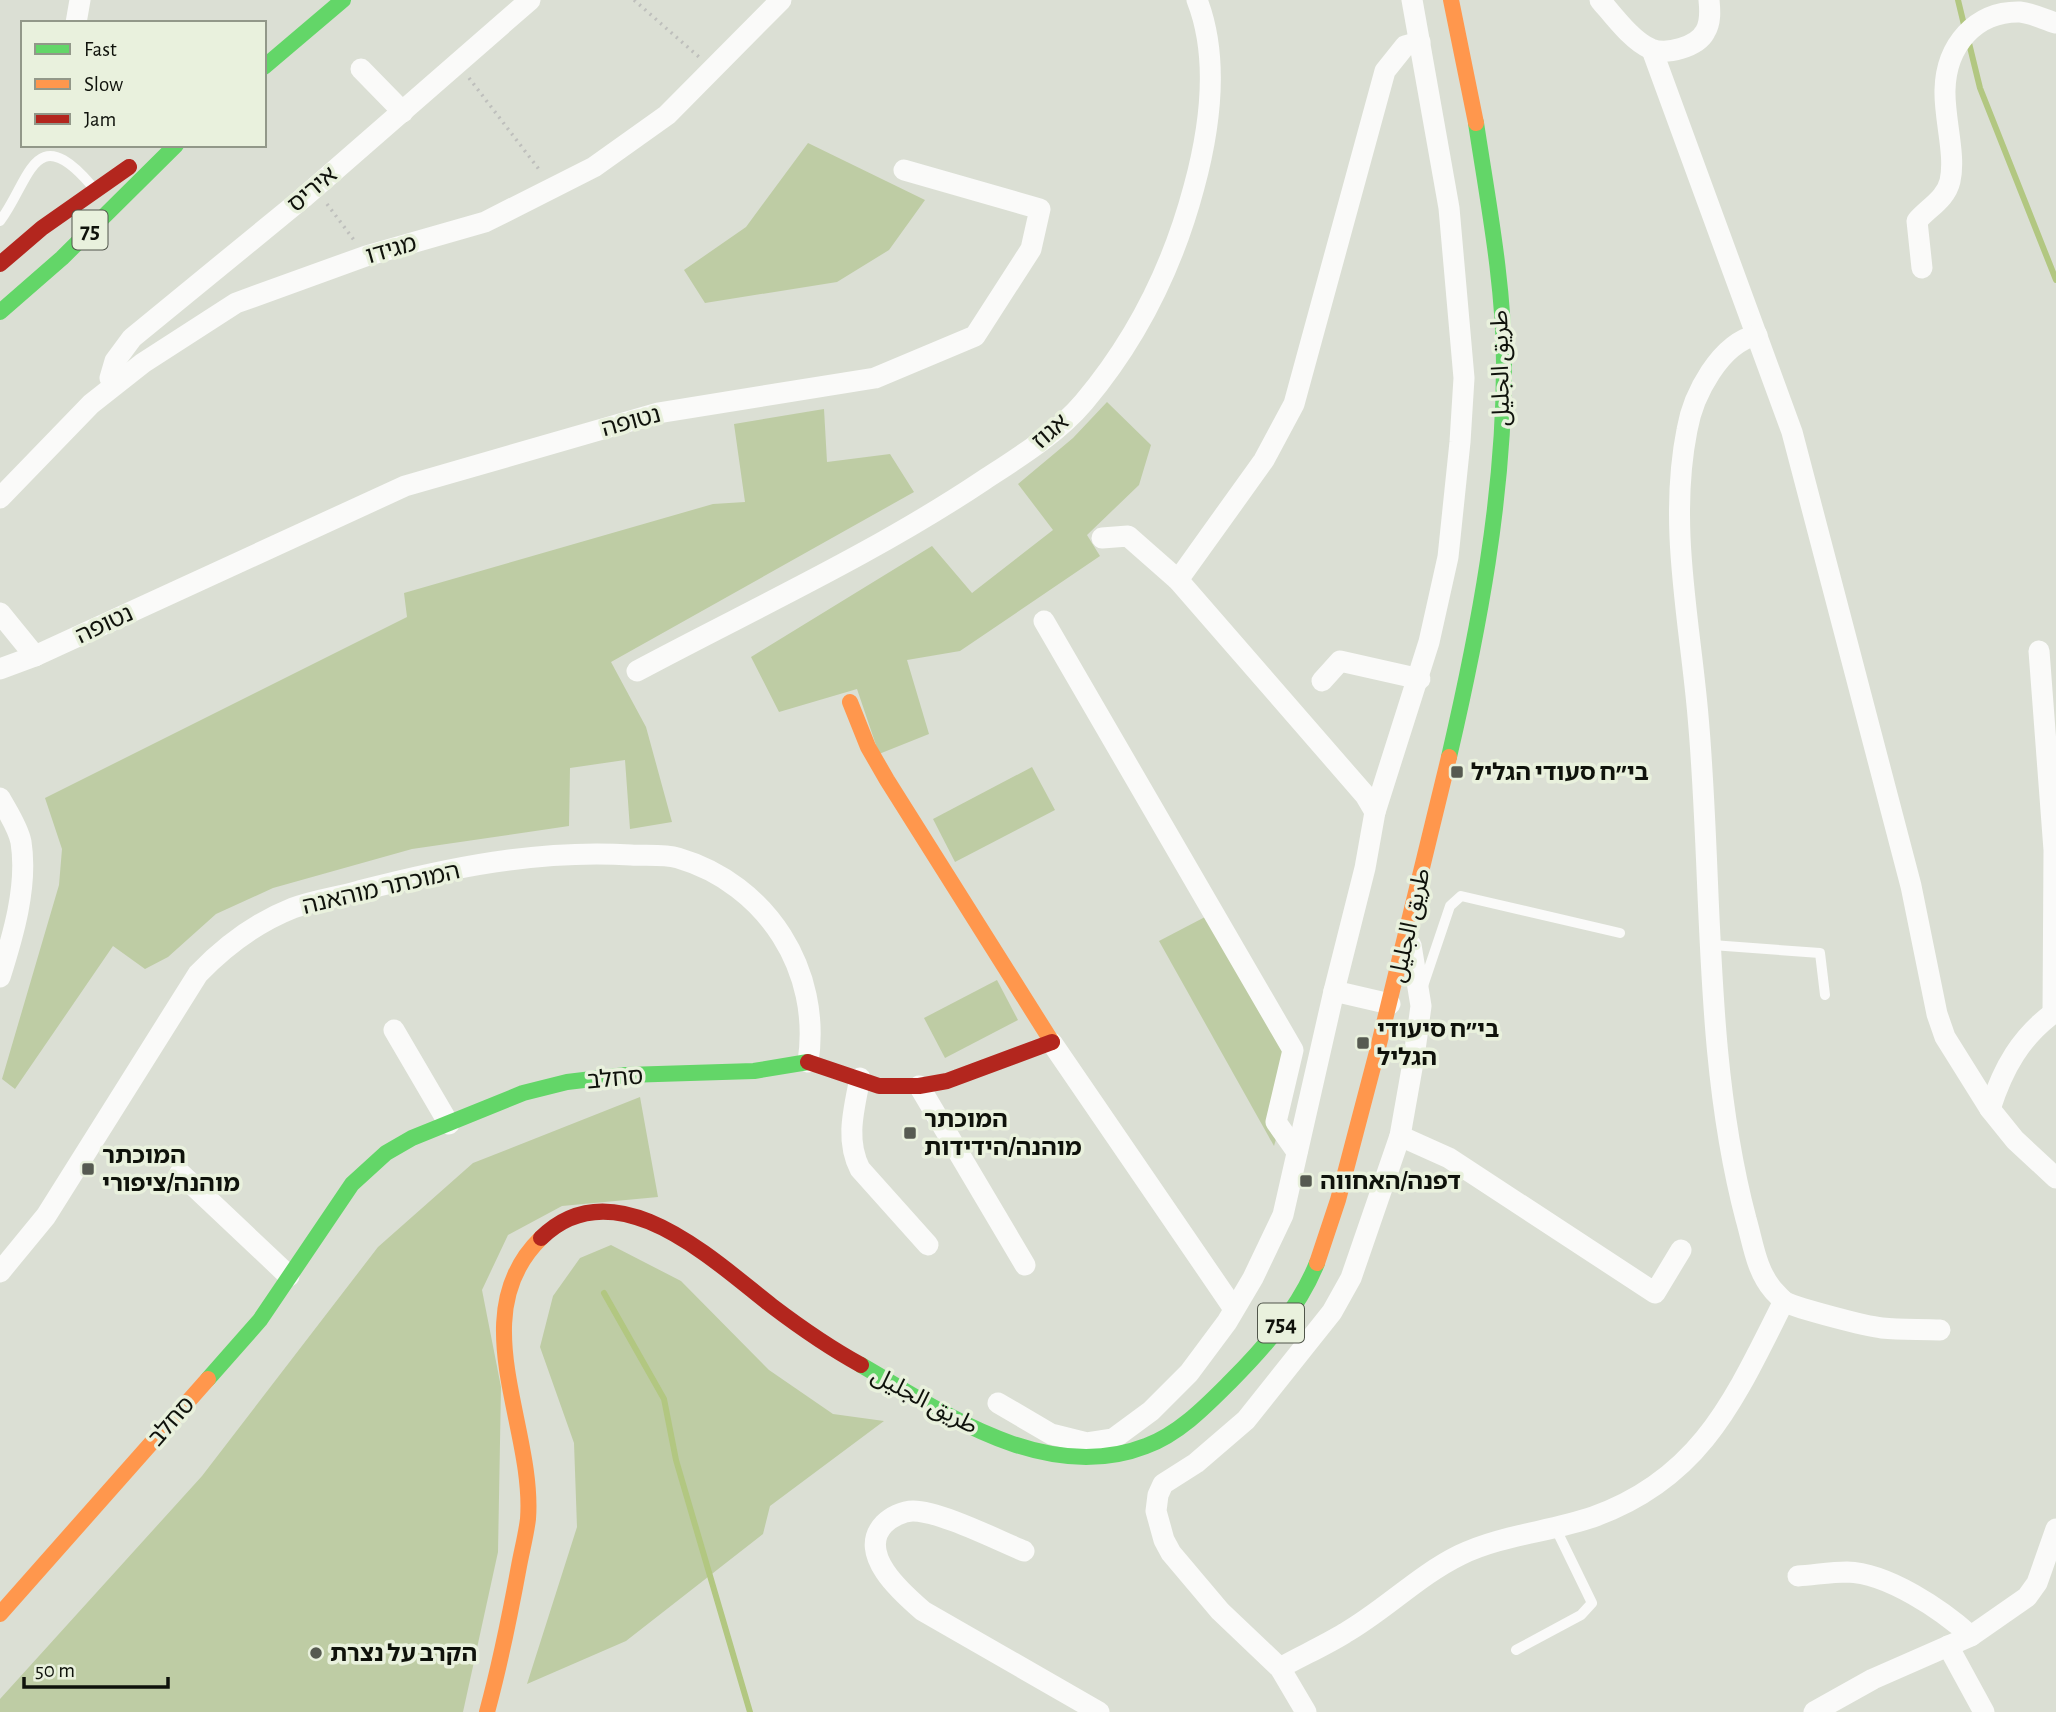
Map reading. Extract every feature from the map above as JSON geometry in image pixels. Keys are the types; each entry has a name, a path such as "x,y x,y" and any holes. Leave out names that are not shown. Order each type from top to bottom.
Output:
{"main road":[{"path":"266,65 343,0"},
{"name":"طريق الجليل","path":"486,1712 507,1637 528,1511 522,1442 503,1352 506,1290 524,1252 550,1228 582,1213 623,1214 678,1234 823,1343 966,1426 1027,1447 1079,1458 1130,1452 1155,1443 1176,1430 1233,1380 1280,1325 1312,1277 1333,1217 1390,1004 1488,575 1501,450 1504,360 1495,257 1472,83 1451,0"},
{"name":"75","path":"0,264 95,190 160,147"},
{"name":"75","path":"0,312 62,258 174,147"},
{"path":"850,702 869,747 887,779 1052,1043"},
{"name":"סחלב","path":"0,1615 260,1320 352,1184 386,1153 412,1138 523,1093 567,1082 626,1075 754,1071 808,1062 879,1086 919,1086 947,1081 1052,1043"}],"street":[{"path":"76,21 80,0"},
{"name":"מגידו","path":"0,498 82,412 114,385 175,341 236,303 366,256 485,222 594,167 635,141 713,70 781,0"},
{"name":"אגוז","path":"637,671 907,528 1036,445 1083,403 1123,350 1158,290 1184,225 1204,148 1211,76 1197,0"},
{"path":"998,1403 1051,1434 1087,1443 1113,1439 1151,1411 1189,1373 1234,1309 1283,1215 1365,867 1375,812 1420,679 1448,557 1464,378 1450,208 1412,0"},
{"path":"1600,0 1635,37 1652,50 1792,432 1912,886 1937,1014 1945,1037 1990,1109 2015,1140 2056,1178"},
{"path":"1652,50 1676,50 1693,44 1705,33 1710,12 1709,0"},
{"name":"איריס","path":"114,385 110,378 115,361 132,338 458,65 520,3"},
{"path":"1922,268 1917,221 1944,196 1951,180 1945,90 1950,61 1967,33 1992,14 2049,14"},
{"path":"1178,580 1265,460 1294,404 1385,71 1405,46 1420,42"},
{"path":"361,69 403,112"},
{"name":"נטופה","path":"0,669 35,656 405,486 658,413 875,378 975,336 1031,249 1040,209 904,170"},
{"path":"1757,335 1746,337 1721,358 1704,385 1687,426 1680,475 1682,586 1698,715 1720,1068 1733,1171 1759,1267 1771,1288 1784,1301 1880,1328 1940,1330"},
{"path":"1102,538 1128,536 1178,580 1365,795 1375,812"},
{"path":"0,614 35,656"},
{"path":"1044,621 1293,1050 1276,1122 1297,1152"},
{"path":"1990,1109 2000,1078 2016,1048 2055,1012 2053,850 2039,651"},
{"name":"נטופה","path":"0,662 35,656"},
{"path":"1322,681 1340,661 1420,679"},
{"path":"0,798 20,841 22,880 10,947 0,977"},
{"name":"המוכתר מוהאנה","path":"0,1272 46,1216 198,974 225,946 253,928 307,904 399,881 498,861 587,852 676,858 716,872 754,900 781,934 804,982 812,1031 808,1062"},
{"path":"1306,1712 1280,1668 1220,1611 1171,1553 1164,1540 1156,1511 1158,1494 1163,1485 1196,1463 1246,1420 1332,1312 1351,1278 1400,1136 1414,1057 1419,997 1408,927"},
{"path":"1334,991 1390,1004"},
{"path":"394,1030 449,1124"},
{"path":"1052,1043 1234,1309"},
{"path":"860,1078 851,1129 853,1155 860,1169 928,1245"},
{"path":"919,1086 1025,1265"},
{"path":"1400,1136 1449,1158 1655,1293 1681,1250"},
{"path":"180,1173 289,1276"},
{"path":"1280,1668 1346,1633 1459,1555 1592,1517 1644,1495 1689,1460 1719,1420 1743,1381 1784,1301"},
{"path":"1024,1550 942,1518 913,1511 891,1517 878,1530 875,1549 884,1570 899,1590 923,1611 1099,1712"},
{"path":"1814,1712 1873,1679 1971,1636 2027,1597 2038,1583 2056,1529"},
{"path":"1798,1576 1849,1572 1879,1581 1936,1608 1971,1636"},
{"path":"1948,1646 1984,1712"}],"lane":[{"path":"0,221 18,192 26,170 44,158 58,158 72,164 95,190"},
{"path":"1419,997 1450,906 1461,895 1620,933"},
{"path":"1712,945 1820,953 1825,995"},
{"path":"1516,1650 1581,1615 1592,1603 1555,1527"}],"path":[{"path":"634,0 713,70"},
{"path":"458,65 554,187"},
{"path":"314,188 366,256"}],"green space":[{"path":"808,143 925,200 889,250 837,282 705,303 684,270 746,227"},
{"path":"1107,402 1151,445 1139,485 1087,535 1100,556 960,651 907,660 929,734 879,754 857,689 779,712 751,657 932,546 972,593 1053,530 1018,484 1073,438"},
{"path":"824,409 827,462 890,454 914,492 611,662 646,727 672,822 630,829 625,760 570,768 569,826 412,849 273,888 216,914 168,957 145,969 113,946 15,1089 2,1079 59,885 62,849 45,798 407,617 404,593 713,504 745,502 734,424"},
{"path":"1032,767 1055,810 955,862 933,819"},
{"path":"1205,917 1297,1068 1274,1146 1159,941"},
{"path":"997,980 1018,1020 945,1058 924,1018"},
{"path":"640,1097 658,1197 562,1206 508,1235 482,1290 501,1387 498,1552 463,1712 0,1712 0,1699 202,1476 378,1247 473,1163"},
{"path":"611,1245 681,1281 769,1370 833,1414 884,1421 770,1506 763,1534 626,1641 527,1684 577,1527 574,1443 540,1347 553,1296 580,1258"}],"waterway":[{"path":"1958,0 1965,29"},
{"path":"1968,39 1980,88 2056,280"},
{"path":"604,1293 664,1399 676,1460 750,1712"}],"traffic: fast":[{"path":"266,65 343,0"},
{"path":"1449,757 1488,562 1503,414 1501,304 1495,243 1476,123"},
{"path":"0,312 62,258 174,147"},
{"path":"208,1379 260,1320 352,1184 386,1153 412,1138 523,1093 567,1082 626,1075 754,1071 808,1062"},
{"path":"861,1365 961,1422 997,1438 1034,1450 1071,1457 1108,1456 1158,1441 1202,1410 1280,1327 1301,1296 1317,1263"}],"traffic: slow":[{"path":"1451,0 1476,123"},
{"path":"850,702 868,747 887,780 1052,1042"},
{"path":"1317,1263 1338,1200 1378,1048 1449,757"},
{"path":"487,1712 528,1519 527,1483 504,1336 507,1301 518,1268 541,1238"},
{"path":"0,1614 208,1379"}],"traffic: jam":[{"path":"0,264 42,228 129,167"},
{"path":"808,1062 879,1086 919,1086 947,1081 1052,1042"},
{"path":"541,1238 570,1218 600,1212 631,1216 663,1228 693,1245 805,1330 861,1365"}],"place":[{"name":"בי״ח סעודי הגליל","path":"1457,772"},
{"name":"בי״ח סיעודי הגליל","path":"1363,1043"},
{"name":"המוכתר מוהנה/הידידות","path":"910,1133"},
{"name":"המוכתר מוהנה/ציפורי","path":"88,1169"},
{"name":"דפנה/האחווה","path":"1306,1181"},
{"name":"הקרב על נצרת","path":"316,1653"}]}
